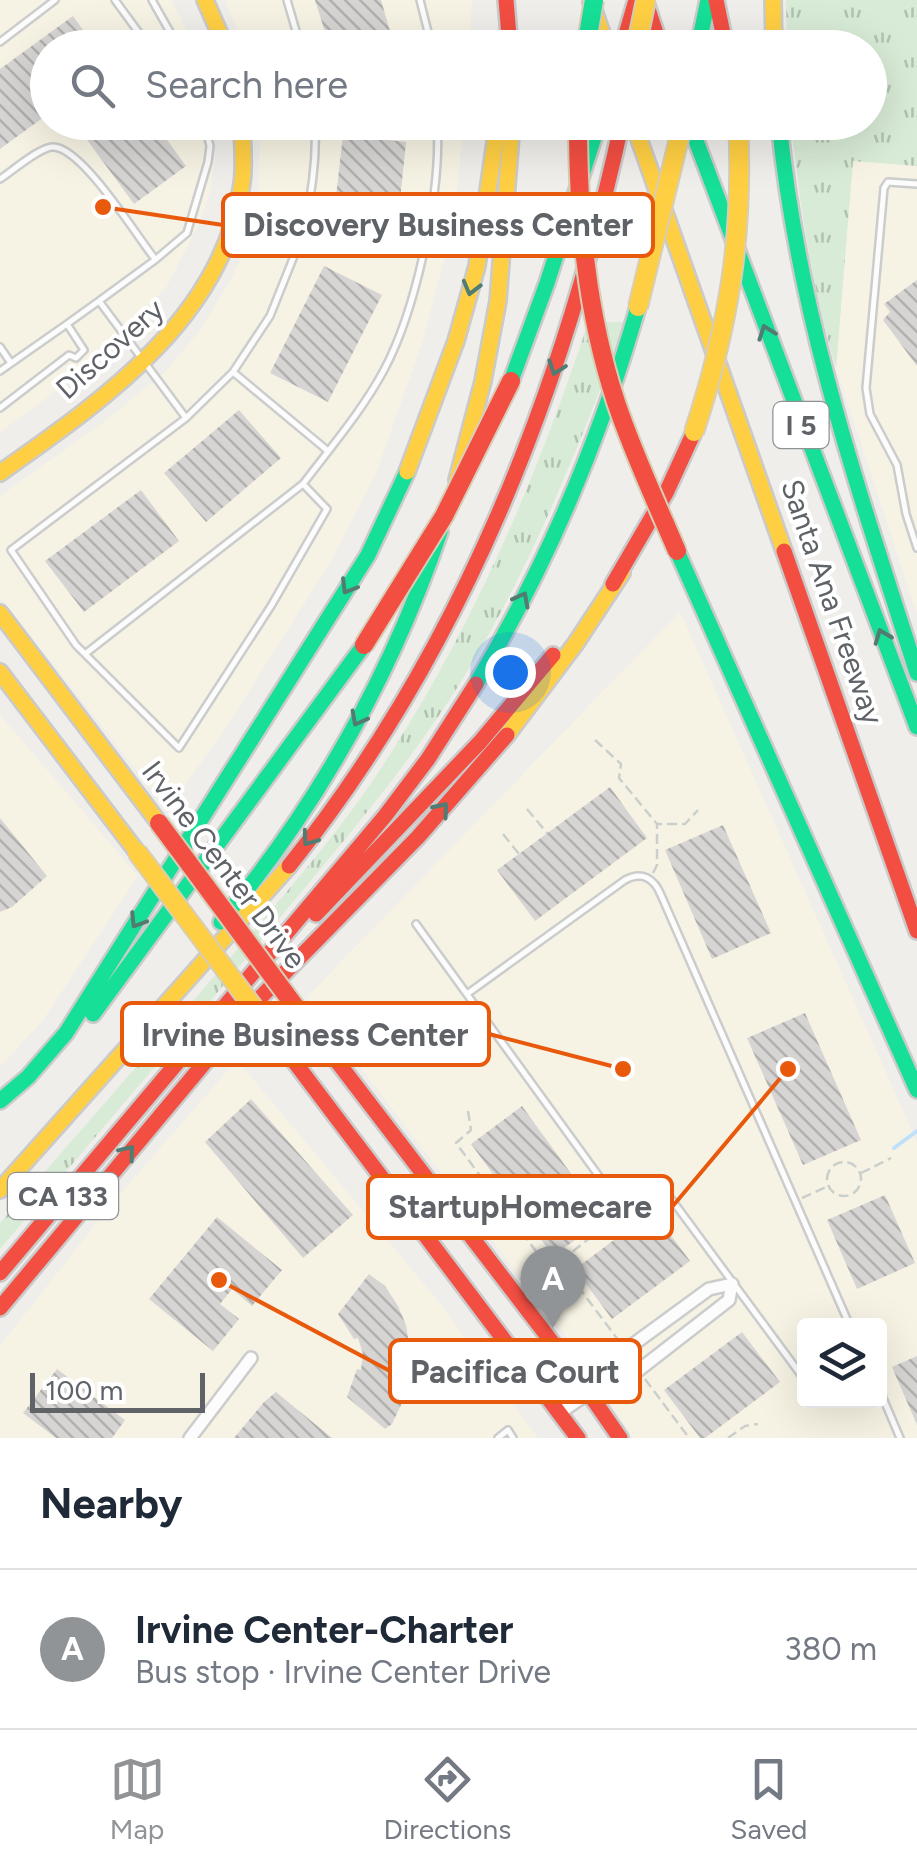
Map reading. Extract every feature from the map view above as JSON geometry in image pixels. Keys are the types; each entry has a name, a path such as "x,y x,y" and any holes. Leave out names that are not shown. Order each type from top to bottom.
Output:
{"main road":[{"path":"205,0 218,30"},
{"path":"505,0 506,30"},
{"path":"588,30 592,0"},
{"path":"592,0 601,30"},
{"path":"627,30 636,0"},
{"path":"639,30 645,0"},
{"path":"645,0 656,30"},
{"path":"702,30 708,0"},
{"path":"716,0 722,30"},
{"path":"774,0 774,30"},
{"name":"Discovery","path":"0,472 62,430 146,360 193,309 217,265 233,222 243,164 242,140"},
{"path":"0,1102 66,1033 368,555 418,448 456,341 476,266 495,140"},
{"path":"105,1071 290,834 344,746 422,589 465,455 498,300 511,140"},
{"path":"578,140 587,281 600,344 628,435 917,1090"},
{"path":"0,1111 35,1085 70,1046 364,645 440,527 511,381 593,140"},
{"path":"105,1071 294,859 359,771 408,693 472,576 524,464 567,337 618,140"},
{"name":"Santa Ana Freeway","path":"640,140 917,931"},
{"path":"285,935 426,762 485,670 555,537 598,432 638,306 681,140"},
{"name":"Santa Ana Freeway","path":"693,140 917,727"},
{"path":"0,1308 239,1022 420,834 586,632 622,573 694,432 718,360 733,298 741,215 739,140"},
{"path":"780,140 809,318 917,673"},
{"path":"285,935 324,908 365,866 480,742 622,573"},
{"name":"Irvine Center Drive","path":"0,614 590,1392 620,1438"},
{"name":"Irvine Center Drive","path":"0,672 578,1438"},
{"path":"893,858 917,882"},
{"name":"CA 133","path":"0,1272 285,935"},
{"name":"CA 133","path":"0,1190 105,1071"}],"street":[{"path":"561,1412 590,1392 617,1386 730,1300 732,1284 710,1289 601,1368 590,1392"},
{"path":"190,1438 251,1358"}],"lane":[{"path":"0,42 55,0"},
{"path":"114,0 136,30"},
{"path":"152,0 170,30"},
{"path":"287,0 296,30"},
{"path":"420,0 428,30"},
{"path":"0,371 156,260 187,232 201,193 208,140"},
{"path":"303,484 327,510 272,606 179,748 85,654 11,550 186,418 233,372 270,316 302,236 312,183 314,140"},
{"path":"85,654 303,484 328,451 384,368 405,319 428,225 439,140"},
{"path":"0,180 44,149 53,146 73,155 156,260"},
{"path":"917,184 888,182 884,188 866,388 870,414 897,465 917,548"},
{"path":"233,222 302,236"},
{"path":"99,300 186,418"},
{"path":"0,408 70,355 76,358 84,350 67,324"},
{"path":"0,347 11,363"},
{"path":"233,372 328,451"},
{"path":"467,994 625,880 642,875 651,879 657,885 847,1318"},
{"path":"416,924 622,1208 658,1182 797,1371"},
{"path":"887,1408 900,1438"},
{"path":"498,1438 508,1430 513,1438"}],"path":[{"path":"595,740 621,764 619,778 657,824 656,864 651,879"},
{"path":"528,809 547,834"},
{"path":"657,824 685,824 698,810"},
{"path":"503,834 519,854"},
{"path":"468,1111 472,1130 456,1142 549,1269 616,1218 622,1208"},
{"path":"860,1174 891,1158"},
{"path":"839,1163 850,1163 860,1174 860,1185 853,1193 837,1194 828,1186 830,1170 839,1163"},
{"path":"796,1200 828,1186"},
{"path":"559,1262 626,1350"},
{"path":"638,1370 689,1438 696,1432"},
{"path":"728,1438 744,1426 758,1424"}],"shaded area":[{"path":"0,0 171,0 186,30 30,30 30,140 214,140 215,157 200,222 167,286 94,363 0,432"},
{"path":"225,0 472,0 470,30 238,30"},
{"path":"260,140 462,140 453,225 422,343 376,473 331,561 234,715 168,810 0,597 0,496 108,419 166,371 201,329 232,278 246,245 259,185"},
{"path":"853,160 917,166 917,614 836,368"},
{"path":"680,612 917,1142 917,1438 633,1438 576,1350 307,997"},
{"path":"0,715 138,876 41,1023 0,1066"},
{"path":"237,1060 438,1301 538,1438 0,1438 0,1346 114,1201"}],"green space":[{"path":"786,0 917,0 917,166 853,161 836,368 808,247 793,140 887,140 887,30 787,30"},
{"path":"626,322 538,537 497,620 431,727 334,853 0,1249 0,1223 292,885 371,783 450,653 477,599 526,491 588,323"}],"building":[{"path":"315,0 381,0 390,30 324,30"},
{"path":"73,16 83,30 54,30"},
{"path":"30,47 30,127 0,149 0,69"},
{"path":"87,140 167,140 186,166 134,204"},
{"path":"342,140 406,142 396,239 332,232"},
{"path":"324,266 382,295 328,402 270,373"},
{"path":"917,280 917,366 883,320 890,312 884,304"},
{"path":"239,410 281,458 206,522 164,473"},
{"path":"141,490 179,541 84,612 45,561"},
{"path":"610,787 647,838 535,921 497,870"},
{"path":"0,818 47,876 12,907 0,912"},
{"path":"723,825 771,933 712,959 665,850"},
{"path":"805,1013 861,1140 803,1165 747,1038"},
{"path":"251,1099 353,1215 303,1258 205,1142"},
{"path":"522,1106 604,1219 553,1256 471,1144"},
{"path":"885,1195 915,1263 857,1289 827,1220"},
{"path":"653,1211 690,1261 612,1319 575,1269"},
{"path":"217,1217 282,1270 252,1306 232,1289 220,1304 239,1319 213,1351 149,1299"},
{"path":"369,1274 385,1286 398,1306 410,1350 411,1371 405,1397 392,1424 385,1429 347,1397 357,1369 361,1370 363,1354 358,1338 354,1339 338,1314"},
{"path":"742,1332 780,1382 700,1438 664,1390"},
{"path":"917,1356 917,1425 892,1367"},
{"path":"57,1369 125,1420 112,1438 56,1438 23,1413"},
{"path":"276,1392 332,1438 234,1438"}],"waterway":[{"path":"894,1148 917,1131"}],"traffic: fast":[{"path":"589,30 594,0"},
{"path":"702,30 708,0"},
{"path":"511,381 593,140"},
{"path":"696,140 917,727"},
{"path":"781,140 815,333 852,469 917,673"},
{"path":"476,684 526,594 569,501 607,405 638,307"},
{"path":"0,1101 28,1077 66,1033 368,555 407,472"},
{"path":"221,922 289,832 348,737 399,637 440,532"},
{"path":"677,551 917,1090"},
{"path":"93,1014 364,645"}],"traffic: slow":[{"path":"205,0 218,30"},
{"path":"640,30 646,0"},
{"path":"773,0 774,30"},
{"path":"591,2 601,30"},
{"path":"0,473 117,385 185,315 211,275 231,231 243,175 242,140"},
{"path":"407,472 456,341 477,266 495,140"},
{"path":"457,480 483,381 498,301 511,140"},
{"path":"639,140 784,551"},
{"path":"638,307 679,140"},
{"path":"694,432 725,317 731,279 739,202 738,140"},
{"path":"507,735 576,643 622,573"},
{"path":"0,613 159,823"},
{"path":"0,672 137,852"},
{"path":"137,852 275,1036"},
{"path":"0,1190 289,866"}],"traffic: jam":[{"path":"506,0 508,30"},
{"path":"627,30 636,0"},
{"path":"645,0 655,30"},
{"path":"716,0 722,30"},
{"path":"579,140 582,228 597,333 623,421 677,551"},
{"path":"289,866 351,783 406,696 499,514 570,321 618,140"},
{"path":"364,645 444,516 511,381"},
{"path":"613,584 666,493 694,432"},
{"path":"784,551 917,931"},
{"path":"316,914 480,742 553,655"},
{"path":"0,1273 385,816 428,759 476,684"},
{"path":"0,1308 251,1007 418,837 507,735"},
{"path":"159,823 297,1009"},
{"path":"297,1009 568,1363 620,1438"},
{"path":"275,1036 578,1438"}],"place":[{"name":"Discovery Business Center","path":"103,207"},
{"name":"Irvine Business Center","path":"623,1069"},
{"name":"StartupHomecare","path":"788,1069"},
{"name":"Pacifica Court","path":"219,1280"},
{"name":"Irvine Center-Charter","path":"553,1328"}]}
